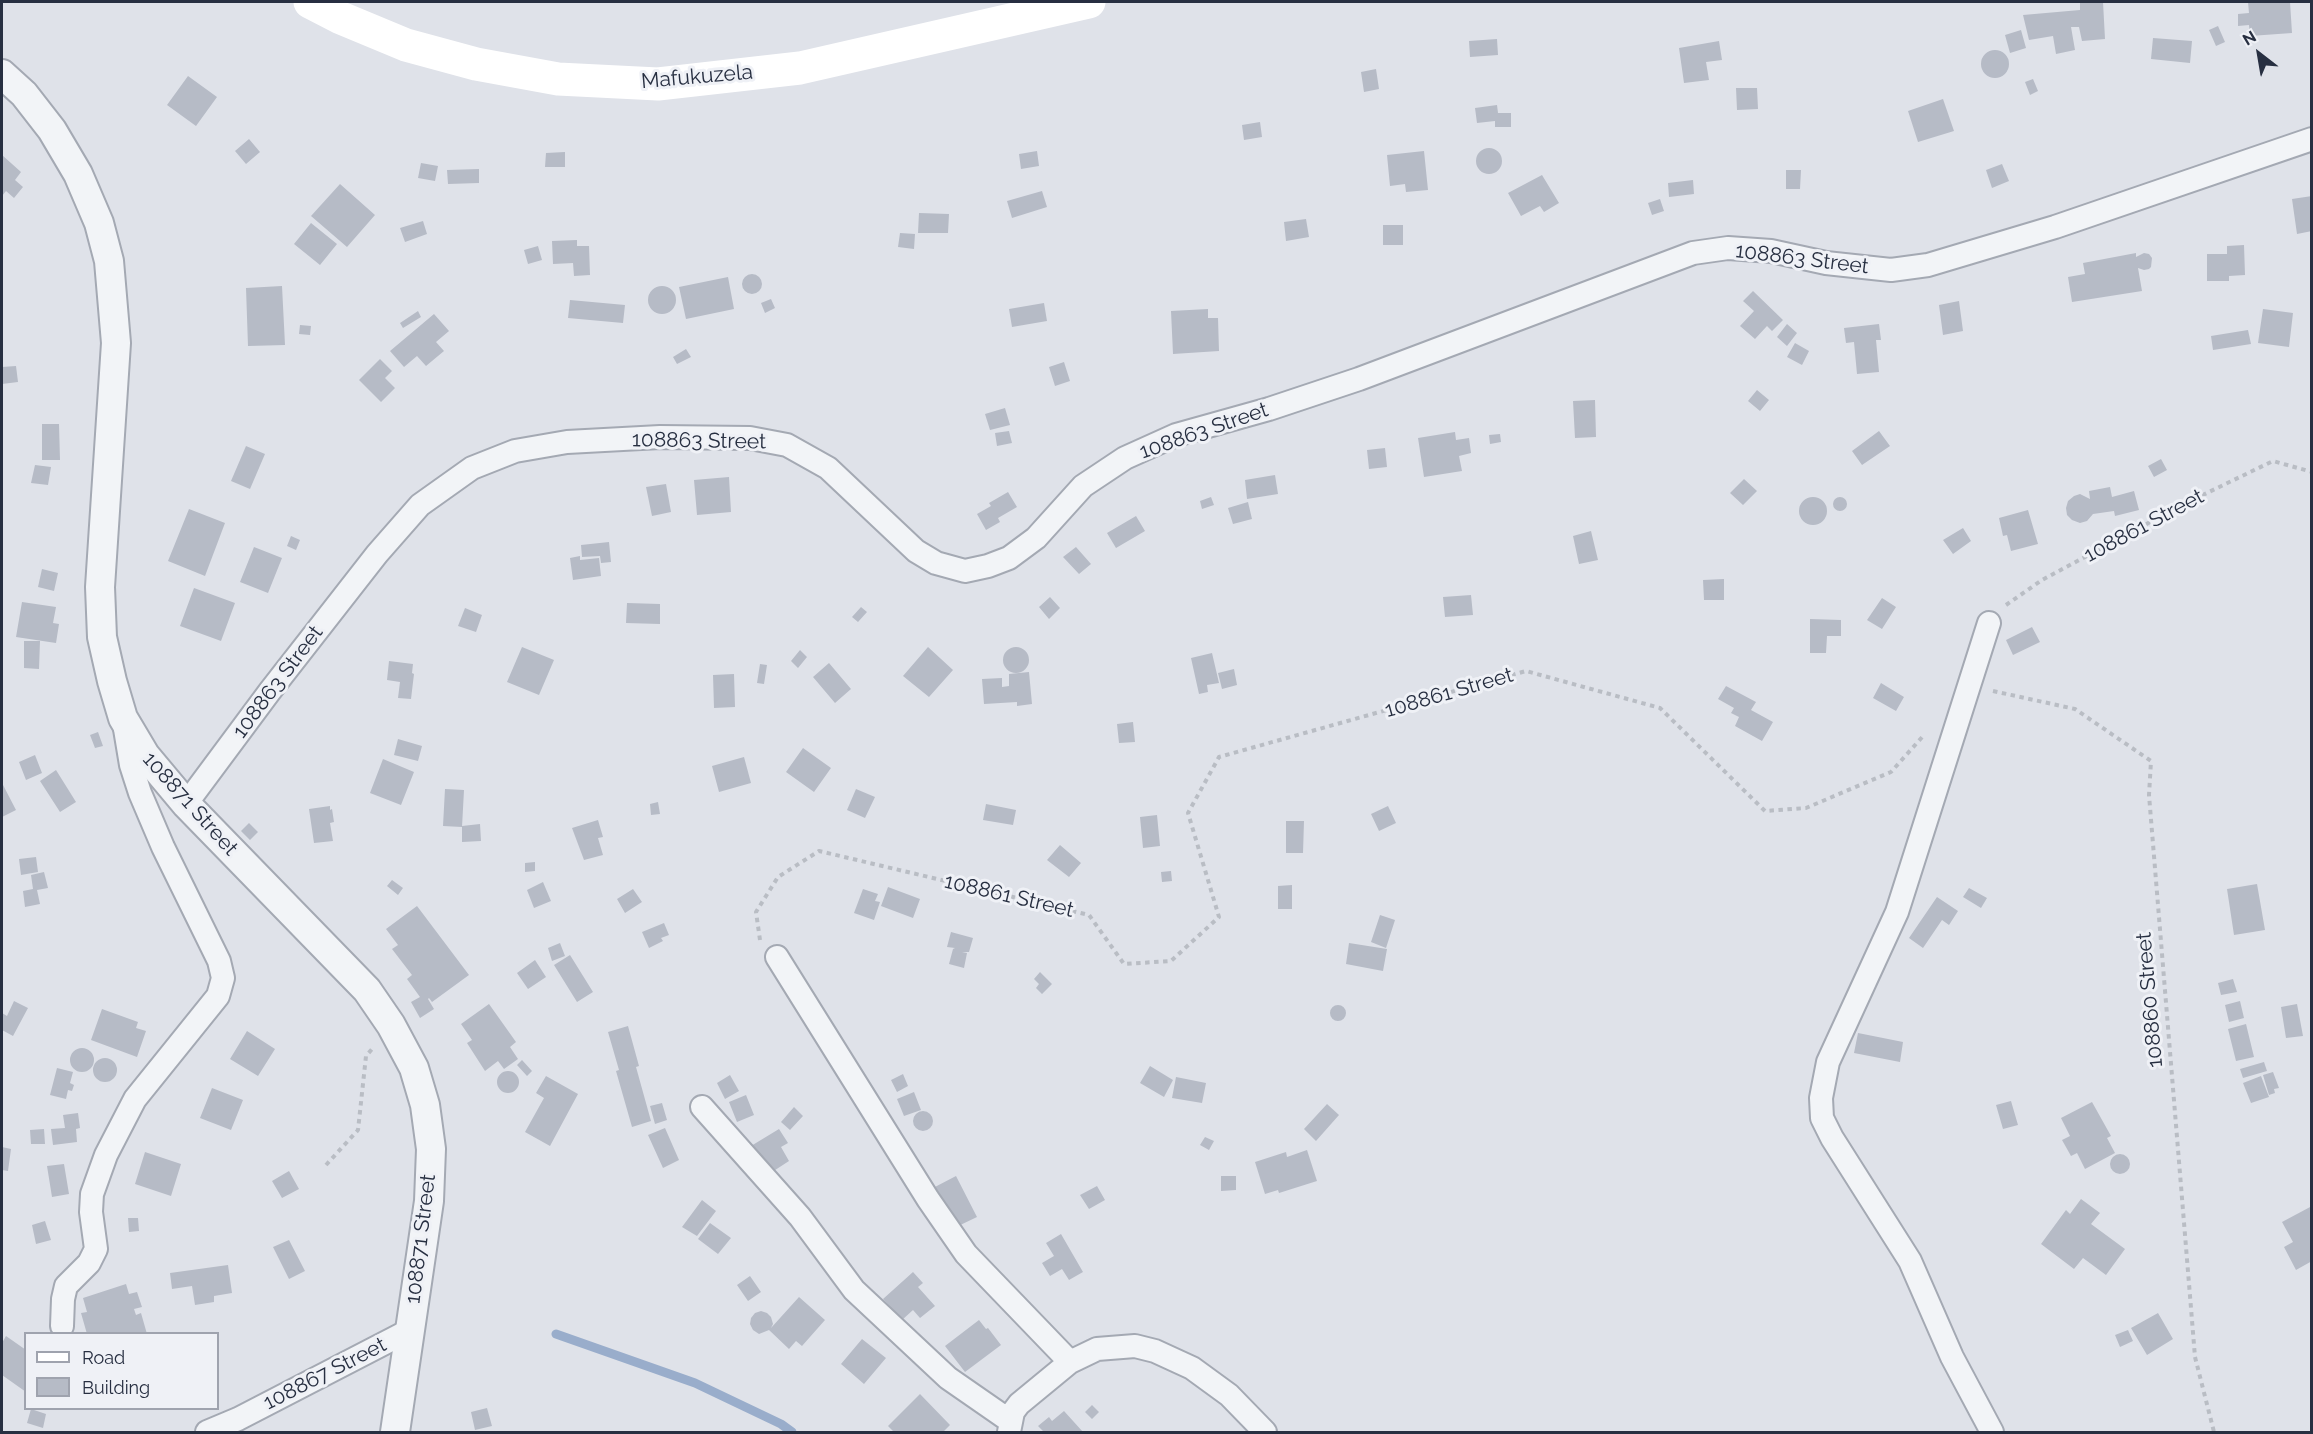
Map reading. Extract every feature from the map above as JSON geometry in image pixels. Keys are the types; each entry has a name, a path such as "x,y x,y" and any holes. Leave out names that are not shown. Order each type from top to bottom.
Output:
{"main road":[{"name":"Mafukuzela","path":"310,2 341,18 406,45 476,64 558,79 658,84 800,68 1089,2"}],"street":[{"name":"108871 Street","path":"2,74 24,94 52,130 78,174 99,223 109,261 116,344 101,597 102,637 123,718 144,756 186,804 367,990 391,1025 414,1068 425,1105 431,1149 429,1201 410,1330 400,1427"},
{"name":"108863 Street","path":"186,804 270,691 370,563 420,504 472,468 514,451 567,442 660,437 750,438 787,445 828,468 916,551 936,563 965,571 1009,558 1036,538 1083,486 1125,458 1176,435 1269,409 1359,379 1693,253 1728,248 1771,251 1826,263 1892,270 1928,265 2055,227 2312,139"},
{"path":"1989,623 1897,912 1827,1062 1821,1098 1822,1118 1832,1138 1910,1261 1952,1357 1992,1432"},
{"path":"62,1326 66,1286 89,1263 96,1249 91,1212 92,1194 106,1155 135,1099 218,996 223,978 219,961 167,857 140,793 131,765 123,718"},
{"path":"777,957 928,1199 966,1254 1070,1362"},
{"path":"702,1107 800,1217 854,1290 948,1378 1010,1427 1019,1404 1070,1362 1097,1349 1135,1346 1155,1351 1192,1368 1229,1395 1265,1432"},
{"name":"108867 Street","path":"207,1432 410,1330"}],"path":[{"name":"108861 Street","path":"1989,623 2000,609 2042,580 2180,506 2273,461 2312,472"},
{"name":"108861 Street","path":"777,957 759,939 756,912 778,877 819,851 1089,915 1124,964 1171,961 1219,917 1188,813 1219,757 1526,671 1660,708 1764,811 1806,808 1891,772 1930,729"},
{"name":"108860 Street","path":"1970,686 2075,709 2151,761 2149,795 2194,1358 2214,1432"},
{"path":"326,1165 358,1130 366,1056 391,1025"}],"building":[{"path":"2080,2 2103,2 2105,39 2082,41 2079,27 2071,27 2075,50 2056,54 2053,36 2029,40 2023,15 2080,10"},
{"path":"2248,2 2290,2 2292,33 2250,36 2249,25 2238,26 2238,14 2249,13"},
{"path":"2218,26 2225,42 2216,46 2209,30"},
{"path":"2021,30 2026,48 2010,53 2005,35"},
{"path":"2153,38 2192,41 2190,63 2151,59"},
{"path":"1497,39 1498,55 1470,57 1469,41"},
{"path":"1719,41 1722,60 1706,62 1709,80 1684,83 1679,48"},
{"path":"1995,50 2005,54 2009,64 2005,74 1995,78 1985,74 1981,64 1985,54"},
{"path":"1376,69 1379,89 1364,92 1361,72"},
{"path":"188,76 217,97 196,126 167,105"},
{"path":"2033,79 2038,91 2030,95 2025,82"},
{"path":"1736,88 1757,88 1758,109 1737,110"},
{"path":"1943,99 1954,131 1918,142 1908,111"},
{"path":"1497,105 1498,113 1511,113 1511,127 1495,127 1495,121 1477,123 1475,108"},
{"path":"1260,122 1262,137 1244,140 1242,125"},
{"path":"249,139 260,152 246,164 235,151"},
{"path":"1489,148 1498,152 1502,161 1498,170 1489,174 1480,170 1476,161 1480,152"},
{"path":"1037,151 1039,166 1021,169 1019,154"},
{"path":"1424,151 1428,190 1406,192 1405,184 1390,186 1387,155"},
{"path":"565,152 565,167 545,167 546,153"},
{"path":"2,155 21,172 15,180 23,187 14,198 6,191 2,196"},
{"path":"421,163 438,166 435,181 418,178"},
{"path":"2002,164 2009,181 1992,188 1986,170"},
{"path":"479,169 479,183 448,184 447,170"},
{"path":"1786,170 1801,170 1800,189 1786,189"},
{"path":"1542,175 1559,203 1544,212 1540,206 1521,216 1508,193"},
{"path":"1693,180 1694,194 1669,197 1668,183"},
{"path":"340,184 375,215 347,247 311,216"},
{"path":"1042,191 1047,207 1012,218 1007,201"},
{"path":"2312,196 2312,231 2297,234 2292,199"},
{"path":"1660,199 1664,211 1652,215 1648,203"},
{"path":"919,213 949,214 948,233 918,233"},
{"path":"1306,219 1309,237 1286,241 1284,222"},
{"path":"423,221 427,234 405,242 400,228"},
{"path":"311,223 337,244 320,265 294,244"},
{"path":"1383,225 1403,225 1403,245 1383,245"},
{"path":"900,233 915,234 914,249 898,247"},
{"path":"577,240 577,246 589,246 590,275 574,276 573,263 553,264 552,241"},
{"path":"2244,245 2245,275 2229,276 2229,281 2207,281 2207,254 2227,254 2227,246"},
{"path":"538,246 542,260 528,264 524,250"},
{"path":"2136,253 2136,257 2144,253 2149,254 2152,258 2149,269 2138,268 2142,291 2072,302 2068,277 2085,274 2083,263"},
{"path":"752,274 759,277 762,284 759,291 752,294 745,291 742,284 745,277"},
{"path":"728,277 734,309 686,319 679,287"},
{"path":"282,286 285,345 248,346 246,288"},
{"path":"662,286 672,290 676,300 672,310 662,314 652,310 648,300 652,290"},
{"path":"1753,291 1783,320 1772,331 1767,326 1755,339 1740,326 1754,311 1743,301"},
{"path":"771,299 775,308 765,313 761,303"},
{"path":"570,300 625,305 623,323 568,318"},
{"path":"1959,301 1963,331 1943,335 1939,305"},
{"path":"1044,303 1047,321 1012,327 1009,309"},
{"path":"1208,309 1208,318 1218,318 1219,351 1173,354 1171,311"},
{"path":"2263,309 2293,313 2289,347 2258,343"},
{"path":"418,311 421,317 403,328 400,323"},
{"path":"434,314 449,331 436,342 444,351 426,366 417,356 404,367 390,351"},
{"path":"1787,324 1797,333 1787,346 1777,337"},
{"path":"1879,324 1881,340 1876,340 1879,372 1857,374 1854,342 1846,343 1844,328"},
{"path":"300,325 311,326 310,335 299,334"},
{"path":"2248,330 2251,344 2213,350 2211,336"},
{"path":"1795,343 1809,351 1802,365 1787,357"},
{"path":"686,349 691,357 677,364 673,357"},
{"path":"380,359 392,371 385,378 395,388 381,402 359,380"},
{"path":"1064,362 1070,381 1055,386 1049,367"},
{"path":"16,366 18,382 2,384 2,367"},
{"path":"1757,390 1769,400 1760,411 1748,401"},
{"path":"1595,400 1596,437 1575,438 1573,401"},
{"path":"1005,408 1010,425 990,430 985,414"},
{"path":"42,424 59,424 60,460 42,460"},
{"path":"1009,431 1012,443 997,446 995,433"},
{"path":"1879,431 1890,446 1862,465 1852,451"},
{"path":"1455,432 1456,440 1469,438 1471,453 1459,456 1462,471 1424,477 1418,438"},
{"path":"1500,434 1501,442 1490,444 1489,435"},
{"path":"246,446 265,454 250,489 231,481"},
{"path":"1385,448 1387,467 1369,469 1367,450"},
{"path":"2161,459 2167,470 2154,477 2148,466"},
{"path":"35,465 51,467 48,485 31,483"},
{"path":"1275,475 1278,494 1247,499 1245,480"},
{"path":"729,477 731,512 697,515 694,480"},
{"path":"1744,479 1757,491 1743,505 1730,493"},
{"path":"666,484 671,512 652,516 646,487"},
{"path":"2110,487 2112,497 2134,491 2139,510 2115,516 2114,511 2093,514 2087,521 2080,523 2067,515 2068,501 2074,496 2080,494 2090,499 2089,491"},
{"path":"1008,492 1017,507 998,518 1000,522 986,530 977,514 991,506 989,503"},
{"path":"1211,497 1214,505 1202,509 1200,501"},
{"path":"1813,497 1823,501 1827,511 1823,521 1813,525 1803,521 1799,511 1803,501"},
{"path":"1837,497 1843,497 1847,504 1843,511 1837,511 1833,507 1833,501"},
{"path":"1248,502 1252,519 1233,524 1228,508"},
{"path":"189,509 225,523 205,576 168,561"},
{"path":"2028,510 2038,544 2011,551 2007,535 2003,536 1999,518"},
{"path":"1136,516 1145,531 1116,548 1107,533"},
{"path":"1963,528 1971,541 1953,554 1943,540"},
{"path":"1591,531 1598,560 1579,564 1573,536"},
{"path":"291,536 300,540 296,550 287,546"},
{"path":"609,542 611,562 601,563 600,556 582,557 581,545"},
{"path":"254,547 282,558 268,593 240,582"},
{"path":"1076,547 1091,564 1079,574 1063,557"},
{"path":"580,556 580,560 599,558 601,576 573,580 570,558"},
{"path":"42,569 58,573 54,591 38,587"},
{"path":"1724,579 1724,600 1704,600 1703,580"},
{"path":"194,588 235,603 221,641 180,626"},
{"path":"1471,595 1473,615 1445,617 1443,597"},
{"path":"1050,597 1060,608 1049,619 1039,607"},
{"path":"1882,598 1896,607 1882,629 1867,620"},
{"path":"22,602 56,607 53,623 59,624 56,643 16,637"},
{"path":"627,603 660,604 660,624 626,623"},
{"path":"861,607 867,612 858,622 852,617"},
{"path":"465,608 482,615 476,632 458,626"},
{"path":"1810,619 1841,620 1841,636 1827,636 1826,653 1810,653"},
{"path":"2032,627 2040,642 2013,655 2006,640"},
{"path":"24,641 40,641 39,669 24,668"},
{"path":"522,647 554,660 539,695 507,682"},
{"path":"928,647 953,670 929,697 903,676"},
{"path":"1016,647 1025,651 1029,660 1025,669 1016,673 1007,669 1003,660 1007,651"},
{"path":"800,650 807,657 798,668 791,661"},
{"path":"1212,653 1219,683 1207,685 1208,692 1199,694 1191,658"},
{"path":"389,661 413,664 411,699 398,698 400,682 387,680"},
{"path":"829,663 851,689 835,703 813,677"},
{"path":"760,664 767,665 764,684 757,683"},
{"path":"1234,669 1237,685 1222,689 1218,673"},
{"path":"1029,672 1032,704 1017,706 1017,702 984,704 982,679 1002,678 1002,687 1009,686 1009,674"},
{"path":"734,674 735,707 714,708 713,675"},
{"path":"1881,683 1904,697 1896,711 1873,698"},
{"path":"1726,686 1756,702 1751,710 1773,722 1762,741 1735,726 1739,717 1731,713 1734,708 1718,699"},
{"path":"1133,722 1135,742 1119,743 1117,724"},
{"path":"98,732 103,746 95,748 90,735"},
{"path":"398,739 422,746 418,761 394,755"},
{"path":"803,748 831,768 814,792 786,772"},
{"path":"35,755 42,773 26,780 19,762"},
{"path":"744,757 751,783 719,792 712,766"},
{"path":"383,759 414,772 401,805 370,793"},
{"path":"56,770 76,802 60,812 40,781"},
{"path":"2,783 16,810 2,817"},
{"path":"445,789 464,790 462,827 443,826"},
{"path":"856,789 875,797 865,818 847,810"},
{"path":"658,802 660,814 651,815 650,804"},
{"path":"986,804 1016,810 1013,825 983,820"},
{"path":"330,806 334,822 330,823 333,841 314,843 309,809"},
{"path":"1388,806 1396,823 1379,831 1371,814"},
{"path":"1157,815 1160,846 1143,848 1140,817"},
{"path":"598,820 603,837 598,838 603,855 584,860 572,828"},
{"path":"1286,821 1304,821 1303,853 1286,853"},
{"path":"249,823 258,832 250,840 241,831"},
{"path":"480,824 481,841 462,842 462,826"},
{"path":"1060,845 1081,863 1069,877 1047,860"},
{"path":"36,857 38,872 21,875 19,859"},
{"path":"535,862 535,871 525,872 525,863"},
{"path":"1171,871 1172,881 1162,882 1161,872"},
{"path":"44,872 48,888 37,890 40,904 25,907 23,891 33,889 31,875"},
{"path":"392,880 403,888 398,895 387,886"},
{"path":"543,882 551,901 534,908 527,890"},
{"path":"2257,884 2265,930 2234,935 2227,889"},
{"path":"1292,885 1292,909 1278,909 1278,886"},
{"path":"888,887 920,899 913,918 881,906"},
{"path":"1969,888 1987,898 1981,908 1963,897"},
{"path":"633,889 642,902 625,913 617,899"},
{"path":"863,889 878,894 875,901 880,902 874,920 854,913"},
{"path":"1937,897 1958,911 1949,925 1942,920 1923,948 1909,938"},
{"path":"417,906 469,975 432,1002 429,998 434,1009 420,1018 411,1002 420,997 407,979 412,975 392,949 398,945 386,929"},
{"path":"1380,915 1395,920 1386,948 1371,942"},
{"path":"664,923 669,935 661,938 663,941 649,948 642,932"},
{"path":"951,932 973,938 969,952 962,952 967,953 964,968 949,964 955,948 947,947"},
{"path":"560,943 565,956 552,961 548,948"},
{"path":"1349,943 1387,949 1383,971 1346,964"},
{"path":"570,955 593,992 577,1002 554,965"},
{"path":"535,960 546,977 528,989 517,973"},
{"path":"1040,972 1052,984 1042,994 1036,988 1039,984 1034,979"},
{"path":"2233,979 2237,992 2221,995 2218,983"},
{"path":"14,1001 28,1008 13,1036 2,1030 2,1013 7,1016"},
{"path":"2240,1001 2244,1018 2229,1022 2225,1005"},
{"path":"489,1004 516,1042 510,1047 518,1059 504,1069 498,1061 485,1071 467,1043 472,1040 461,1024"},
{"path":"2297,1004 2303,1036 2286,1038 2281,1007"},
{"path":"1338,1005 1344,1007 1346,1013 1344,1019 1338,1021 1332,1019 1330,1013 1332,1007"},
{"path":"102,1009 138,1022 136,1028 146,1031 137,1057 91,1040"},
{"path":"2246,1024 2254,1057 2236,1061 2228,1029"},
{"path":"628,1026 639,1066 636,1067 651,1121 632,1127 608,1032"},
{"path":"247,1031 275,1049 258,1076 230,1059"},
{"path":"1858,1033 1903,1042 1900,1062 1854,1053"},
{"path":"82,1048 91,1051 94,1060 91,1069 82,1072 73,1069 70,1060 73,1051"},
{"path":"105,1058 114,1061 117,1070 114,1079 105,1082 96,1079 93,1070 96,1061"},
{"path":"522,1060 532,1071 527,1076 517,1065"},
{"path":"2264,1062 2267,1071 2243,1078 2240,1069"},
{"path":"1150,1066 1173,1080 1164,1097 1140,1083"},
{"path":"57,1068 73,1072 70,1083 74,1085 72,1091 68,1090 66,1099 50,1095"},
{"path":"508,1071 516,1074 519,1082 516,1090 508,1093 500,1090 497,1082 500,1074"},
{"path":"2273,1072 2279,1088 2274,1089 2275,1093 2269,1095 2263,1075"},
{"path":"903,1074 908,1086 897,1092 891,1080"},
{"path":"730,1075 739,1091 725,1099 717,1083"},
{"path":"546,1076 578,1094 550,1146 525,1132 544,1098 536,1093"},
{"path":"2261,1076 2269,1097 2251,1103 2243,1083"},
{"path":"1176,1077 1206,1083 1202,1103 1172,1098"},
{"path":"212,1088 243,1100 231,1130 200,1118"},
{"path":"914,1092 921,1110 904,1116 897,1099"},
{"path":"746,1095 754,1115 737,1122 729,1102"},
{"path":"2011,1101 2018,1125 2003,1129 1996,1105"},
{"path":"2092,1102 2111,1136 2107,1138 2115,1153 2085,1169 2077,1153 2071,1156 2062,1140 2070,1136 2061,1118"},
{"path":"662,1103 667,1120 655,1124 650,1106"},
{"path":"1327,1104 1339,1115 1316,1141 1304,1129"},
{"path":"794,1107 803,1116 790,1130 781,1122"},
{"path":"919,1111 927,1111 933,1117 933,1125 927,1131 919,1131 913,1125 913,1117"},
{"path":"78,1113 80,1128 76,1129 77,1142 53,1145 51,1129 65,1128 63,1115"},
{"path":"665,1128 679,1160 663,1168 648,1135"},
{"path":"44,1129 45,1144 31,1144 30,1130"},
{"path":"779,1129 788,1143 781,1147 789,1161 769,1174 751,1146"},
{"path":"1205,1137 1214,1141 1209,1150 1200,1145"},
{"path":"2,1147 11,1149 8,1171 2,1170"},
{"path":"1307,1150 1317,1181 1279,1193 1278,1190 1265,1194 1255,1162 1286,1152 1287,1157"},
{"path":"145,1152 181,1164 171,1196 135,1184"},
{"path":"2120,1154 2127,1157 2130,1164 2127,1171 2120,1174 2113,1171 2110,1164 2113,1157"},
{"path":"64,1164 69,1194 52,1197 47,1166"},
{"path":"289,1171 299,1189 282,1198 272,1181"},
{"path":"956,1176 977,1217 954,1228 933,1188"},
{"path":"1221,1176 1236,1176 1236,1190 1221,1191"},
{"path":"1097,1186 1105,1200 1089,1209 1080,1195"},
{"path":"2081,1199 2100,1213 2091,1224 2125,1249 2106,1275 2083,1258 2074,1269 2041,1244 2066,1210 2070,1214"},
{"path":"702,1200 716,1211 697,1236 682,1227"},
{"path":"2312,1206 2312,1261 2296,1270 2284,1247 2293,1242 2282,1222"},
{"path":"128,1218 138,1218 139,1231 129,1232"},
{"path":"45,1221 51,1240 36,1244 32,1225"},
{"path":"710,1223 731,1238 718,1254 698,1239"},
{"path":"1061,1234 1083,1272 1069,1280 1062,1269 1050,1276 1042,1263 1054,1256 1046,1243"},
{"path":"289,1240 305,1271 289,1279 273,1247"},
{"path":"228,1265 232,1293 214,1296 214,1302 195,1305 192,1286 172,1289 170,1273"},
{"path":"913,1272 923,1283 918,1287 935,1306 920,1318 913,1310 902,1320 883,1299"},
{"path":"750,1276 761,1292 748,1301 737,1285"},
{"path":"126,1284 129,1294 137,1292 142,1307 134,1309 136,1315 141,1313 146,1332 86,1332 81,1313 87,1312 83,1298"},
{"path":"799,1297 825,1320 802,1346 796,1341 789,1349 769,1330 759,1334 753,1330 750,1324 755,1313 761,1311 767,1313 773,1324 771,1328"},
{"path":"2158,1313 2173,1339 2147,1355 2131,1328"},
{"path":"979,1320 1001,1345 965,1372 945,1346"},
{"path":"2128,1330 2133,1341 2120,1347 2115,1335"},
{"path":"6,1336 24,1349 24,1391 2,1375 2,1343"},
{"path":"862,1339 886,1358 864,1384 841,1364"},
{"path":"920,1394 950,1425 943,1432 894,1432 888,1426"},
{"path":"1092,1405 1099,1412 1092,1419 1085,1412"},
{"path":"487,1408 492,1426 475,1430 471,1412"},
{"path":"31,1410 46,1414 43,1428 27,1423"},
{"path":"1064,1411 1083,1432 1044,1432 1038,1426 1049,1417 1052,1421"}],"waterway":[{"path":"556,1334 695,1383 781,1424 792,1432"}]}
